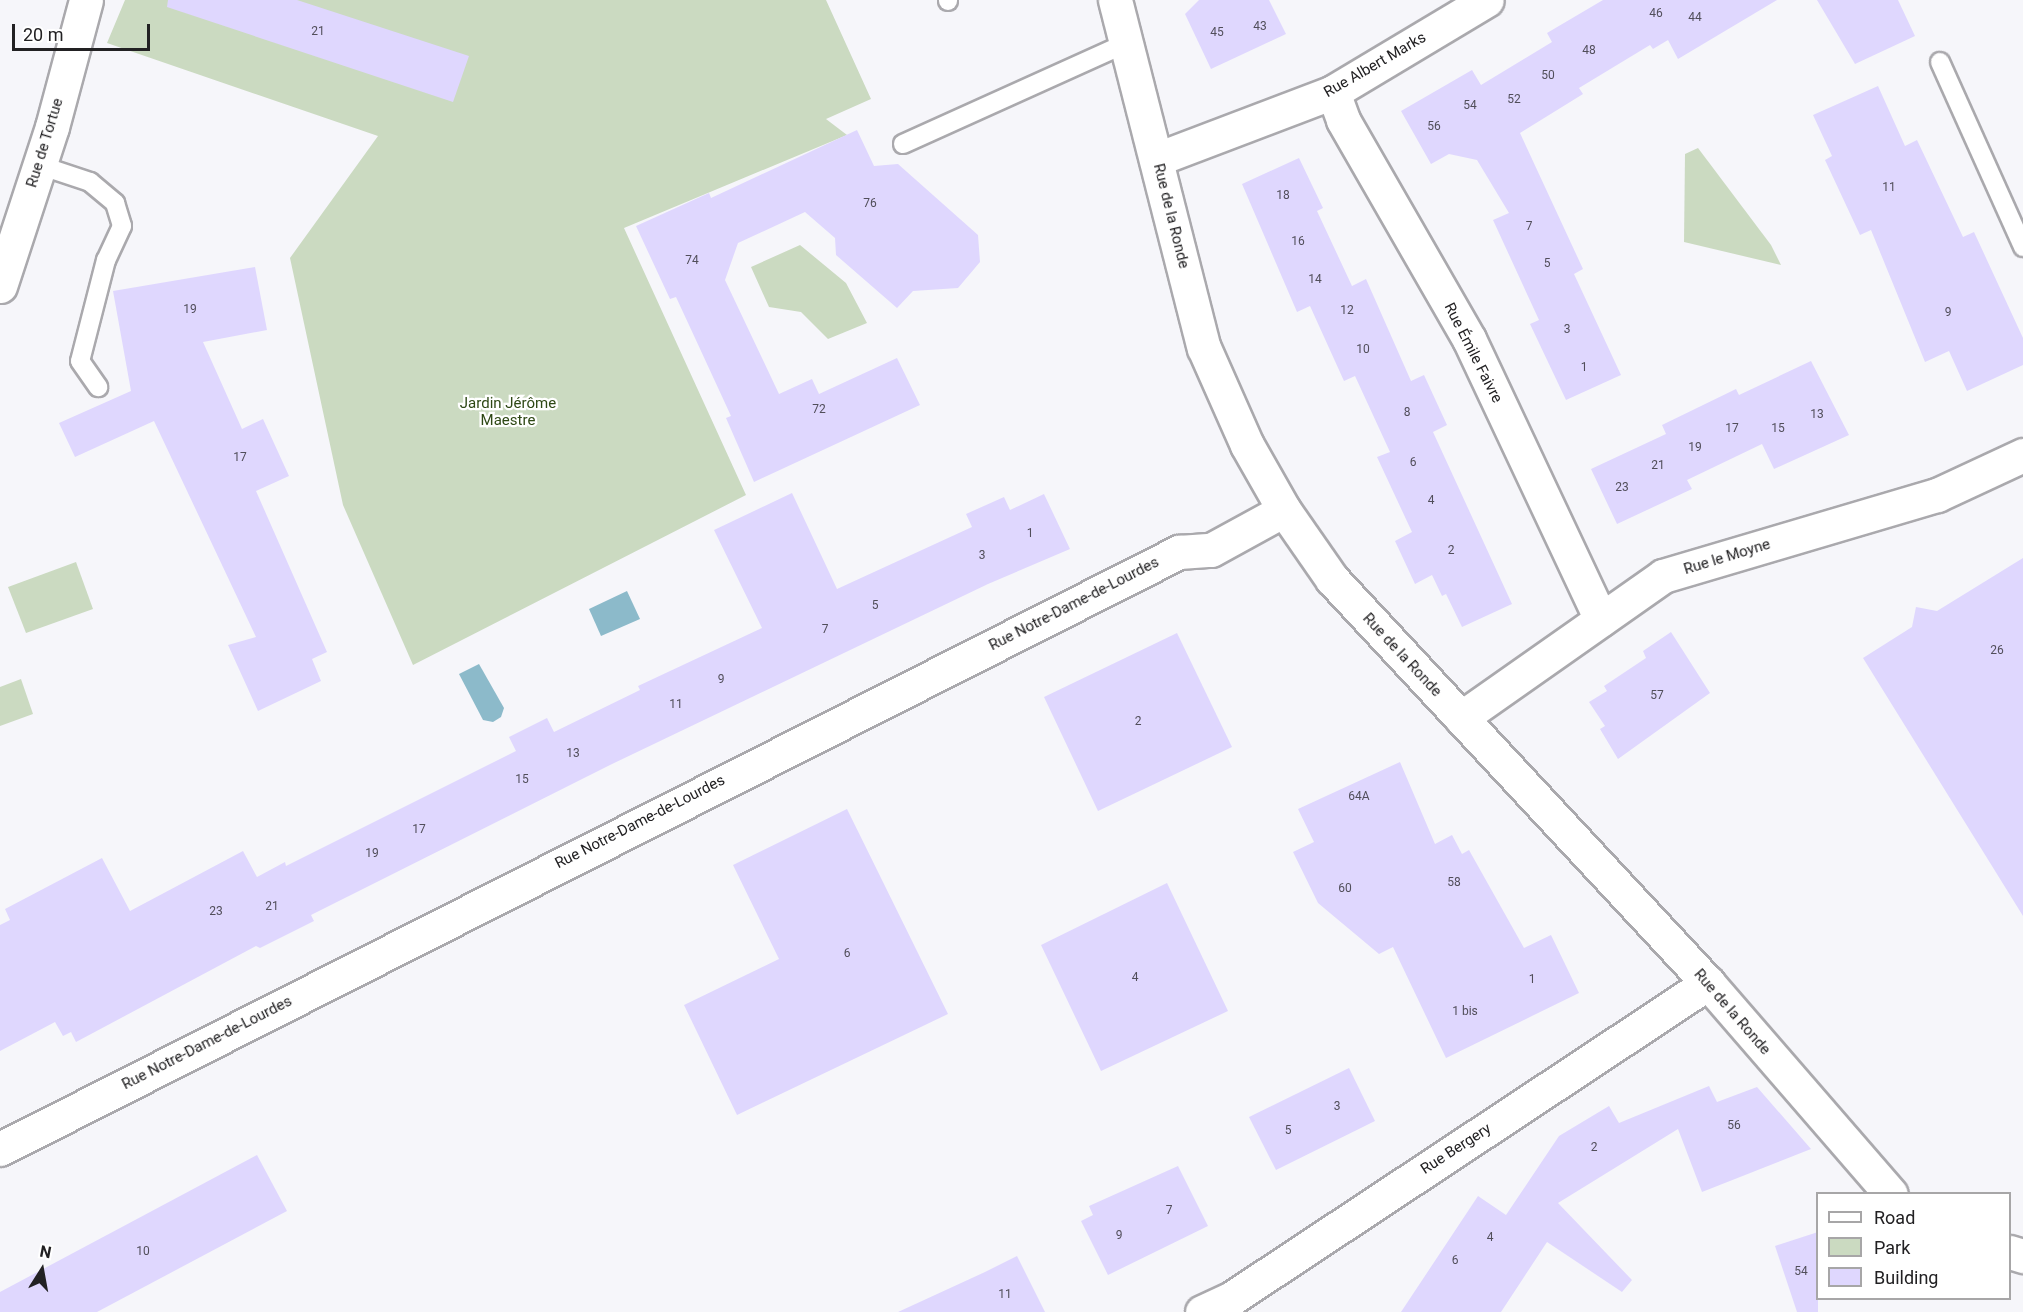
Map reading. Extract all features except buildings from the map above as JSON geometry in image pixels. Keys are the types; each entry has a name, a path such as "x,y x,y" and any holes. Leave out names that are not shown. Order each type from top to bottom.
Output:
{"street":[{"name":"Rue de Tortue","path":"0,286 7,242 39,165 86,0"},
{"name":"Rue de la Ronde","path":"1115,0 1204,348 1247,445 1284,510 1332,579 1708,983 1889,1192"},
{"name":"Rue Albert Marks","path":"1157,159 1333,92 1488,0"},
{"name":"Rue Émile Faivre","path":"1333,92 1343,120 1469,339 1601,620"},
{"name":"Rue le Moyne","path":"1461,718 1663,576 1937,495 2023,455"},
{"name":"Rue Notre-Dame-de-Lourdes","path":"0,1149 1179,552 1211,550 1284,510"},
{"name":"Rue Bergery","path":"1202,1312 1232,1298 1708,983"}],"lane":[{"path":"903,144 1127,43"},
{"path":"1940,62 2023,247"},
{"path":"39,165 90,182 115,203 122,226 106,260 80,361 98,387"}],"green space":[{"name":"Jardin Jérôme Maestre","path":"125,0 826,0 871,99 826,119 847,135 624,228 746,495 413,665 343,505 290,258 378,136 107,43"},
{"path":"1698,148 1771,245 1781,265 1684,242 1685,154"},
{"path":"800,245 846,283 867,323 828,339 801,312 769,307 751,267"},
{"path":"76,562 93,609 26,633 8,587"},
{"path":"21,679 33,714 0,726 0,687"}],"water":[{"path":"627,591 640,619 601,636 589,609"},
{"path":"479,664 504,708 501,717 493,722 483,720 459,674"}]}
